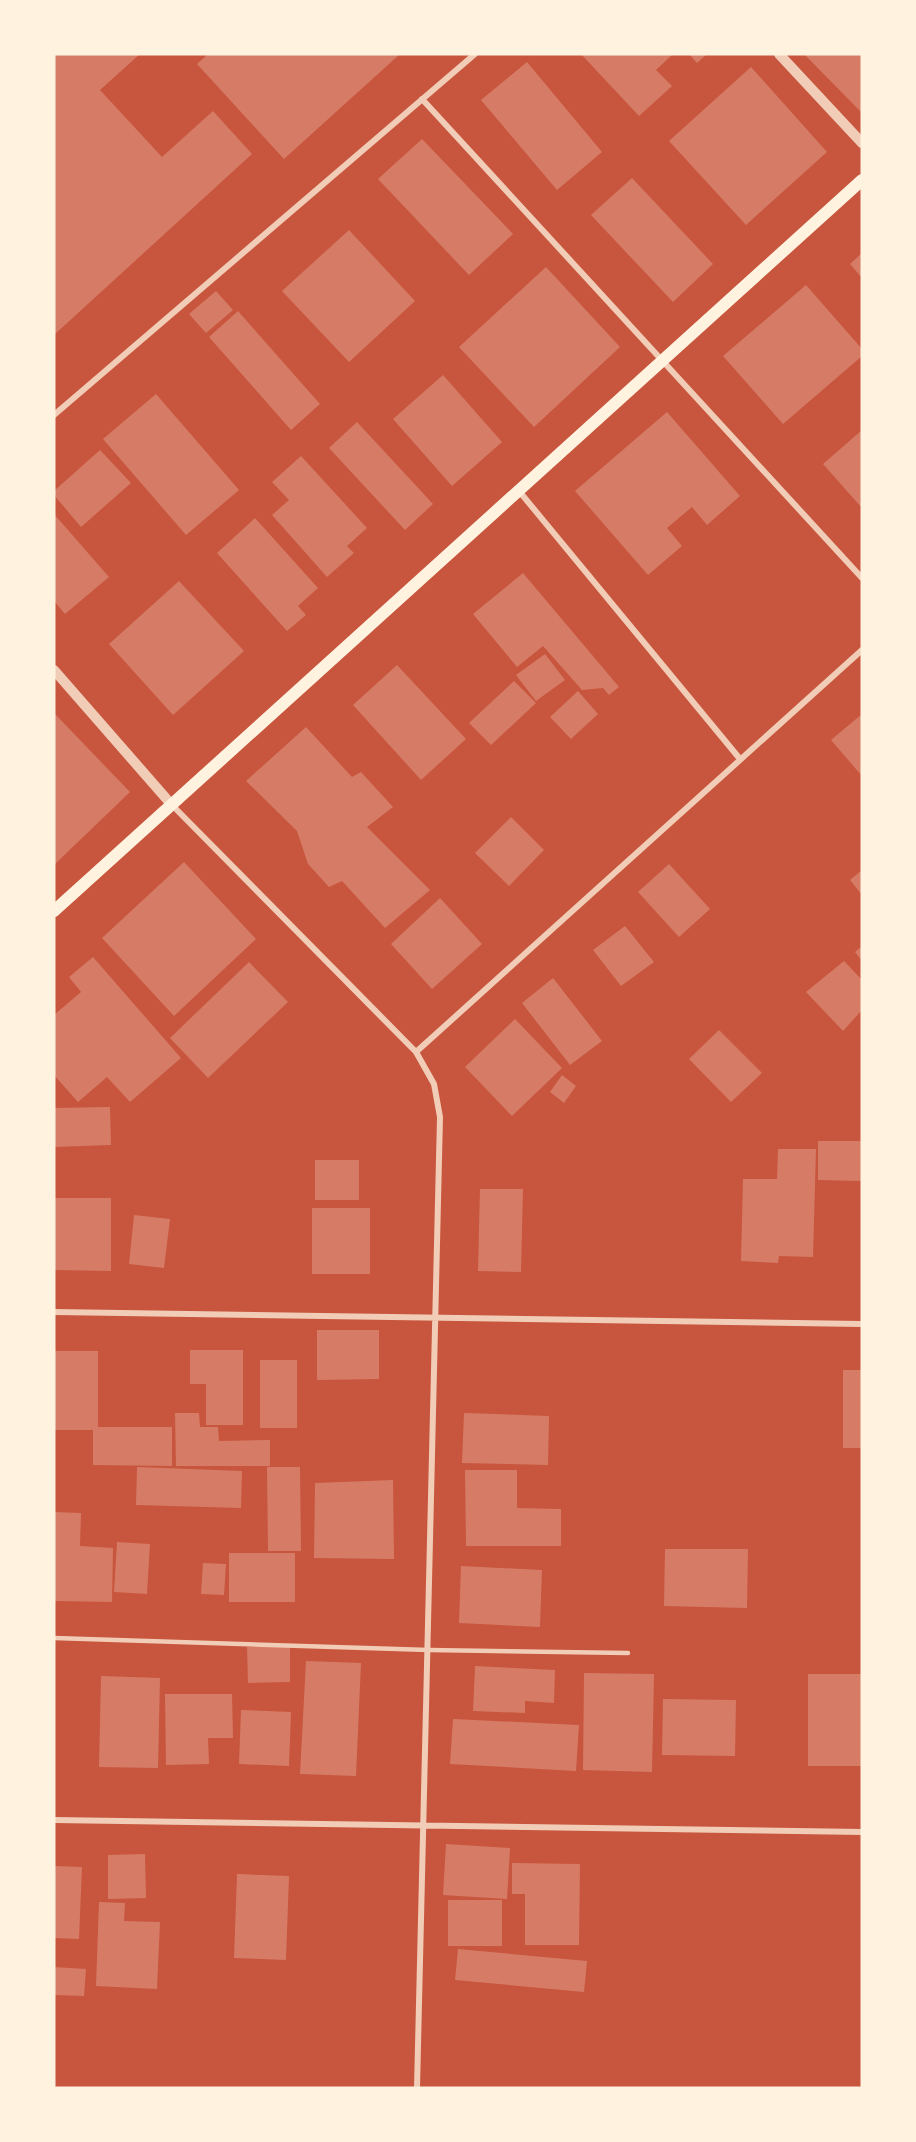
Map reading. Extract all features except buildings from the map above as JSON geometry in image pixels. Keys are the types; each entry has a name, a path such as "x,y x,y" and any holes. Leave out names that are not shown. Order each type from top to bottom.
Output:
{"main road":[{"path":"54,911 862,180"}],"street":[{"path":"54,415 475,54"},
{"path":"779,54 862,143"},
{"path":"422,99 862,578"},
{"path":"519,491 740,759"},
{"path":"416,1052 862,650"},
{"path":"54,670 171,804 416,1052 434,1084 440,1117 417,2088"},
{"path":"54,1312 862,1324"},
{"path":"54,1820 862,1832"}],"lane":[{"path":"54,1638 429,1650 628,1653"}]}
